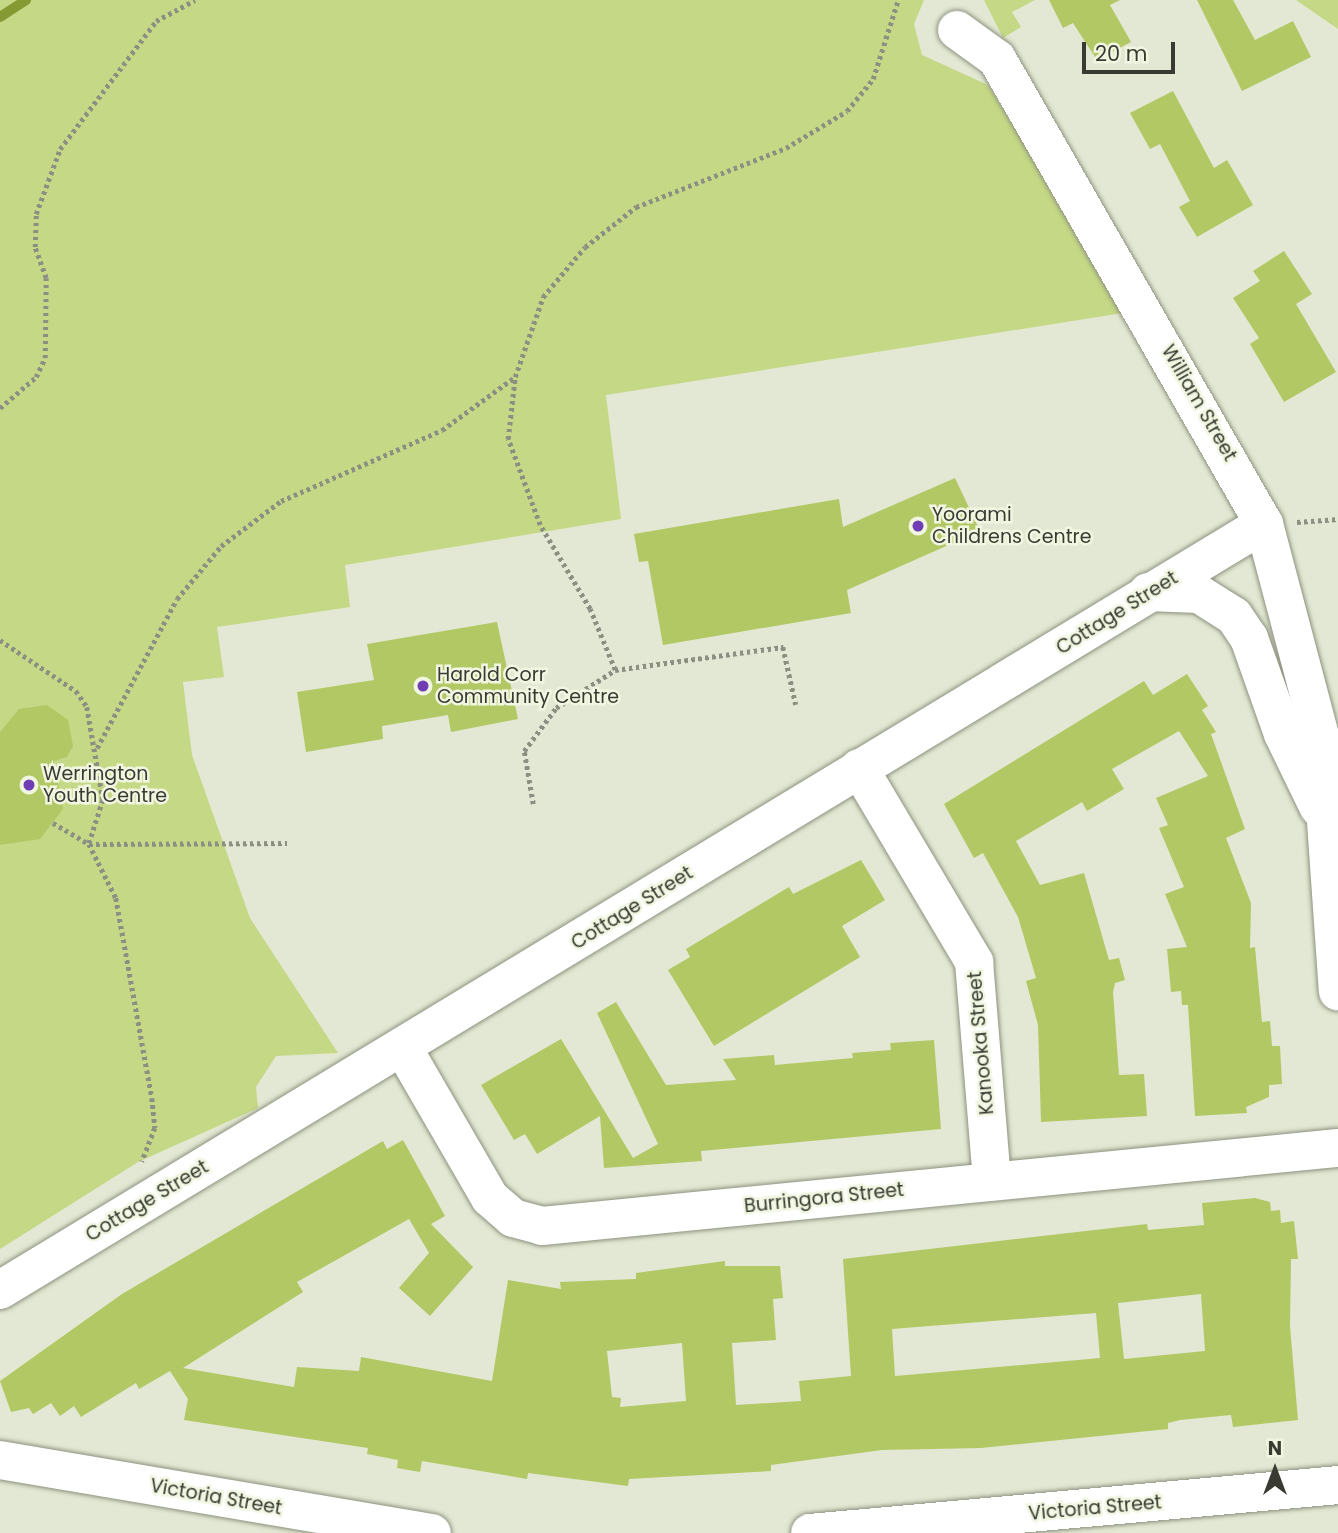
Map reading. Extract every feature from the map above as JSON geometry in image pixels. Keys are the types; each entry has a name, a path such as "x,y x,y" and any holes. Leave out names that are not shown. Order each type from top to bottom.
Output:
{"street":[{"name":"William Street","path":"957,30 997,59 1264,524 1320,736 1338,991"},
{"name":"Cottage Street","path":"0,1290 1264,524"},
{"name":"William Street","path":"1148,592 1199,594 1234,616 1249,638 1283,734 1327,826"},
{"name":"Kanooka Street","path":"859,768 974,962 992,1181"},
{"name":"Burringora Street","path":"403,1048 490,1198 513,1218 542,1226 1338,1147"},
{"name":"Victoria Street","path":"0,1460 432,1533"},
{"name":"Victoria Street","path":"810,1533 1338,1485"}],"path":[{"path":"0,408 36,377 45,358 46,278 35,247 36,214 60,149 156,21 195,0"},
{"path":"615,670 520,478 508,439 515,377 543,297 585,247 636,206 786,148 847,111 873,79 898,0"},
{"path":"97,748 177,599 221,546 281,501 442,430 515,377"},
{"path":"0,640 76,691 97,748 103,800 89,844 116,898 152,1098 149,1152 121,1182 134,1207"},
{"path":"533,804 524,751 555,708 615,670 783,648 796,705"},
{"path":"53,823 89,844 287,843"}],"green space":[{"path":"0,0 924,0 914,24 922,55 988,85 1129,312 606,395 621,519 345,565 350,607 217,627 224,677 183,682 192,755 250,918 338,1053 276,1056 256,1087 258,1108 138,1162 0,1249"},
{"path":"984,0 1035,0 1012,12 1021,27 1003,38"},
{"path":"1296,0 1338,0 1338,29"}],"building":[{"path":"1049,0 1120,0 1110,5 1131,42 1097,60 1073,23 1063,28"},
{"path":"1197,0 1233,0 1255,40 1293,21 1311,57 1242,91"},
{"path":"1173,91 1214,168 1227,160 1253,205 1197,237 1179,207 1190,201 1160,144 1150,149 1130,113"},
{"path":"1284,251 1312,294 1296,304 1336,372 1284,402 1250,344 1259,338 1233,298 1260,281 1253,271"},
{"path":"955,478 980,531 847,590 851,613 663,645 648,561 639,562 634,534 839,499 843,527"},
{"name":"Harold Corr Community Centre","path":"497,622 518,719 451,732 448,715 382,726 383,739 306,752 297,692 374,680 367,644"},
{"path":"1187,674 1208,706 1202,710 1216,732 1211,734 1245,829 1226,838 1251,903 1250,948 1255,947 1262,1022 1270,1021 1272,1046 1280,1046 1282,1084 1269,1085 1269,1097 1246,1107 1247,1113 1195,1116 1188,1005 1182,1005 1181,991 1171,992 1167,949 1187,947 1165,894 1184,887 1159,828 1168,825 1156,798 1208,776 1179,731 1112,769 1124,789 1087,811 1082,802 1016,841 1040,885 1084,873 1109,960 1119,958 1125,980 1115,983 1113,992 1119,1075 1144,1074 1147,1116 1041,1122 1038,1025 1026,981 1036,978 1018,917 983,853 974,858 944,804 1144,681 1153,695"},
{"name":"Werrington Youth Centre","path":"47,705 68,720 73,746 67,757 54,761 63,809 40,839 0,845 0,732 19,709"},
{"path":"861,860 885,900 842,926 860,957 714,1046 668,970 690,957 686,949 789,887 793,894"},
{"path":"616,1002 666,1085 736,1080 723,1059 774,1055 775,1065 853,1058 852,1053 891,1050 890,1043 934,1040 941,1129 701,1151 702,1161 604,1168 600,1116 537,1154 525,1134 514,1140 481,1085 561,1039 633,1158 658,1144 597,1013"},
{"path":"403,1140 445,1216 431,1224 473,1267 430,1316 399,1288 429,1253 409,1219 297,1282 303,1292 183,1368 294,1387 297,1367 359,1371 361,1357 492,1381 508,1280 561,1289 560,1282 636,1279 636,1273 725,1261 725,1266 780,1266 783,1298 773,1299 776,1340 732,1343 736,1405 801,1401 799,1381 851,1376 843,1259 1147,1224 1148,1230 1204,1225 1202,1203 1255,1198 1270,1202 1271,1211 1280,1210 1281,1223 1294,1221 1298,1259 1291,1259 1290,1326 1298,1420 1233,1427 1231,1415 1180,1420 1168,1423 1168,1429 981,1448 882,1450 771,1465 771,1471 629,1479 628,1486 528,1473 527,1479 422,1461 420,1472 397,1468 398,1460 367,1454 368,1448 184,1420 188,1399 170,1371 139,1389 136,1383 81,1417 74,1406 60,1416 51,1403 33,1414 29,1408 11,1412 0,1381 122,1294 383,1141 387,1149","holes":["1201,1294 1205,1351 1124,1359 1118,1303","1096,1313 1100,1358 895,1376 892,1329","682,1343 686,1401 620,1407 621,1398 612,1397 607,1351"]}],"waterway":[{"path":"0,17 26,0"}],"place":[{"name":"Yoorami Childrens Centre","path":"918,526"},
{"name":"Harold Corr Community Centre","path":"423,686"},
{"name":"Werrington Youth Centre","path":"29,785"}]}
